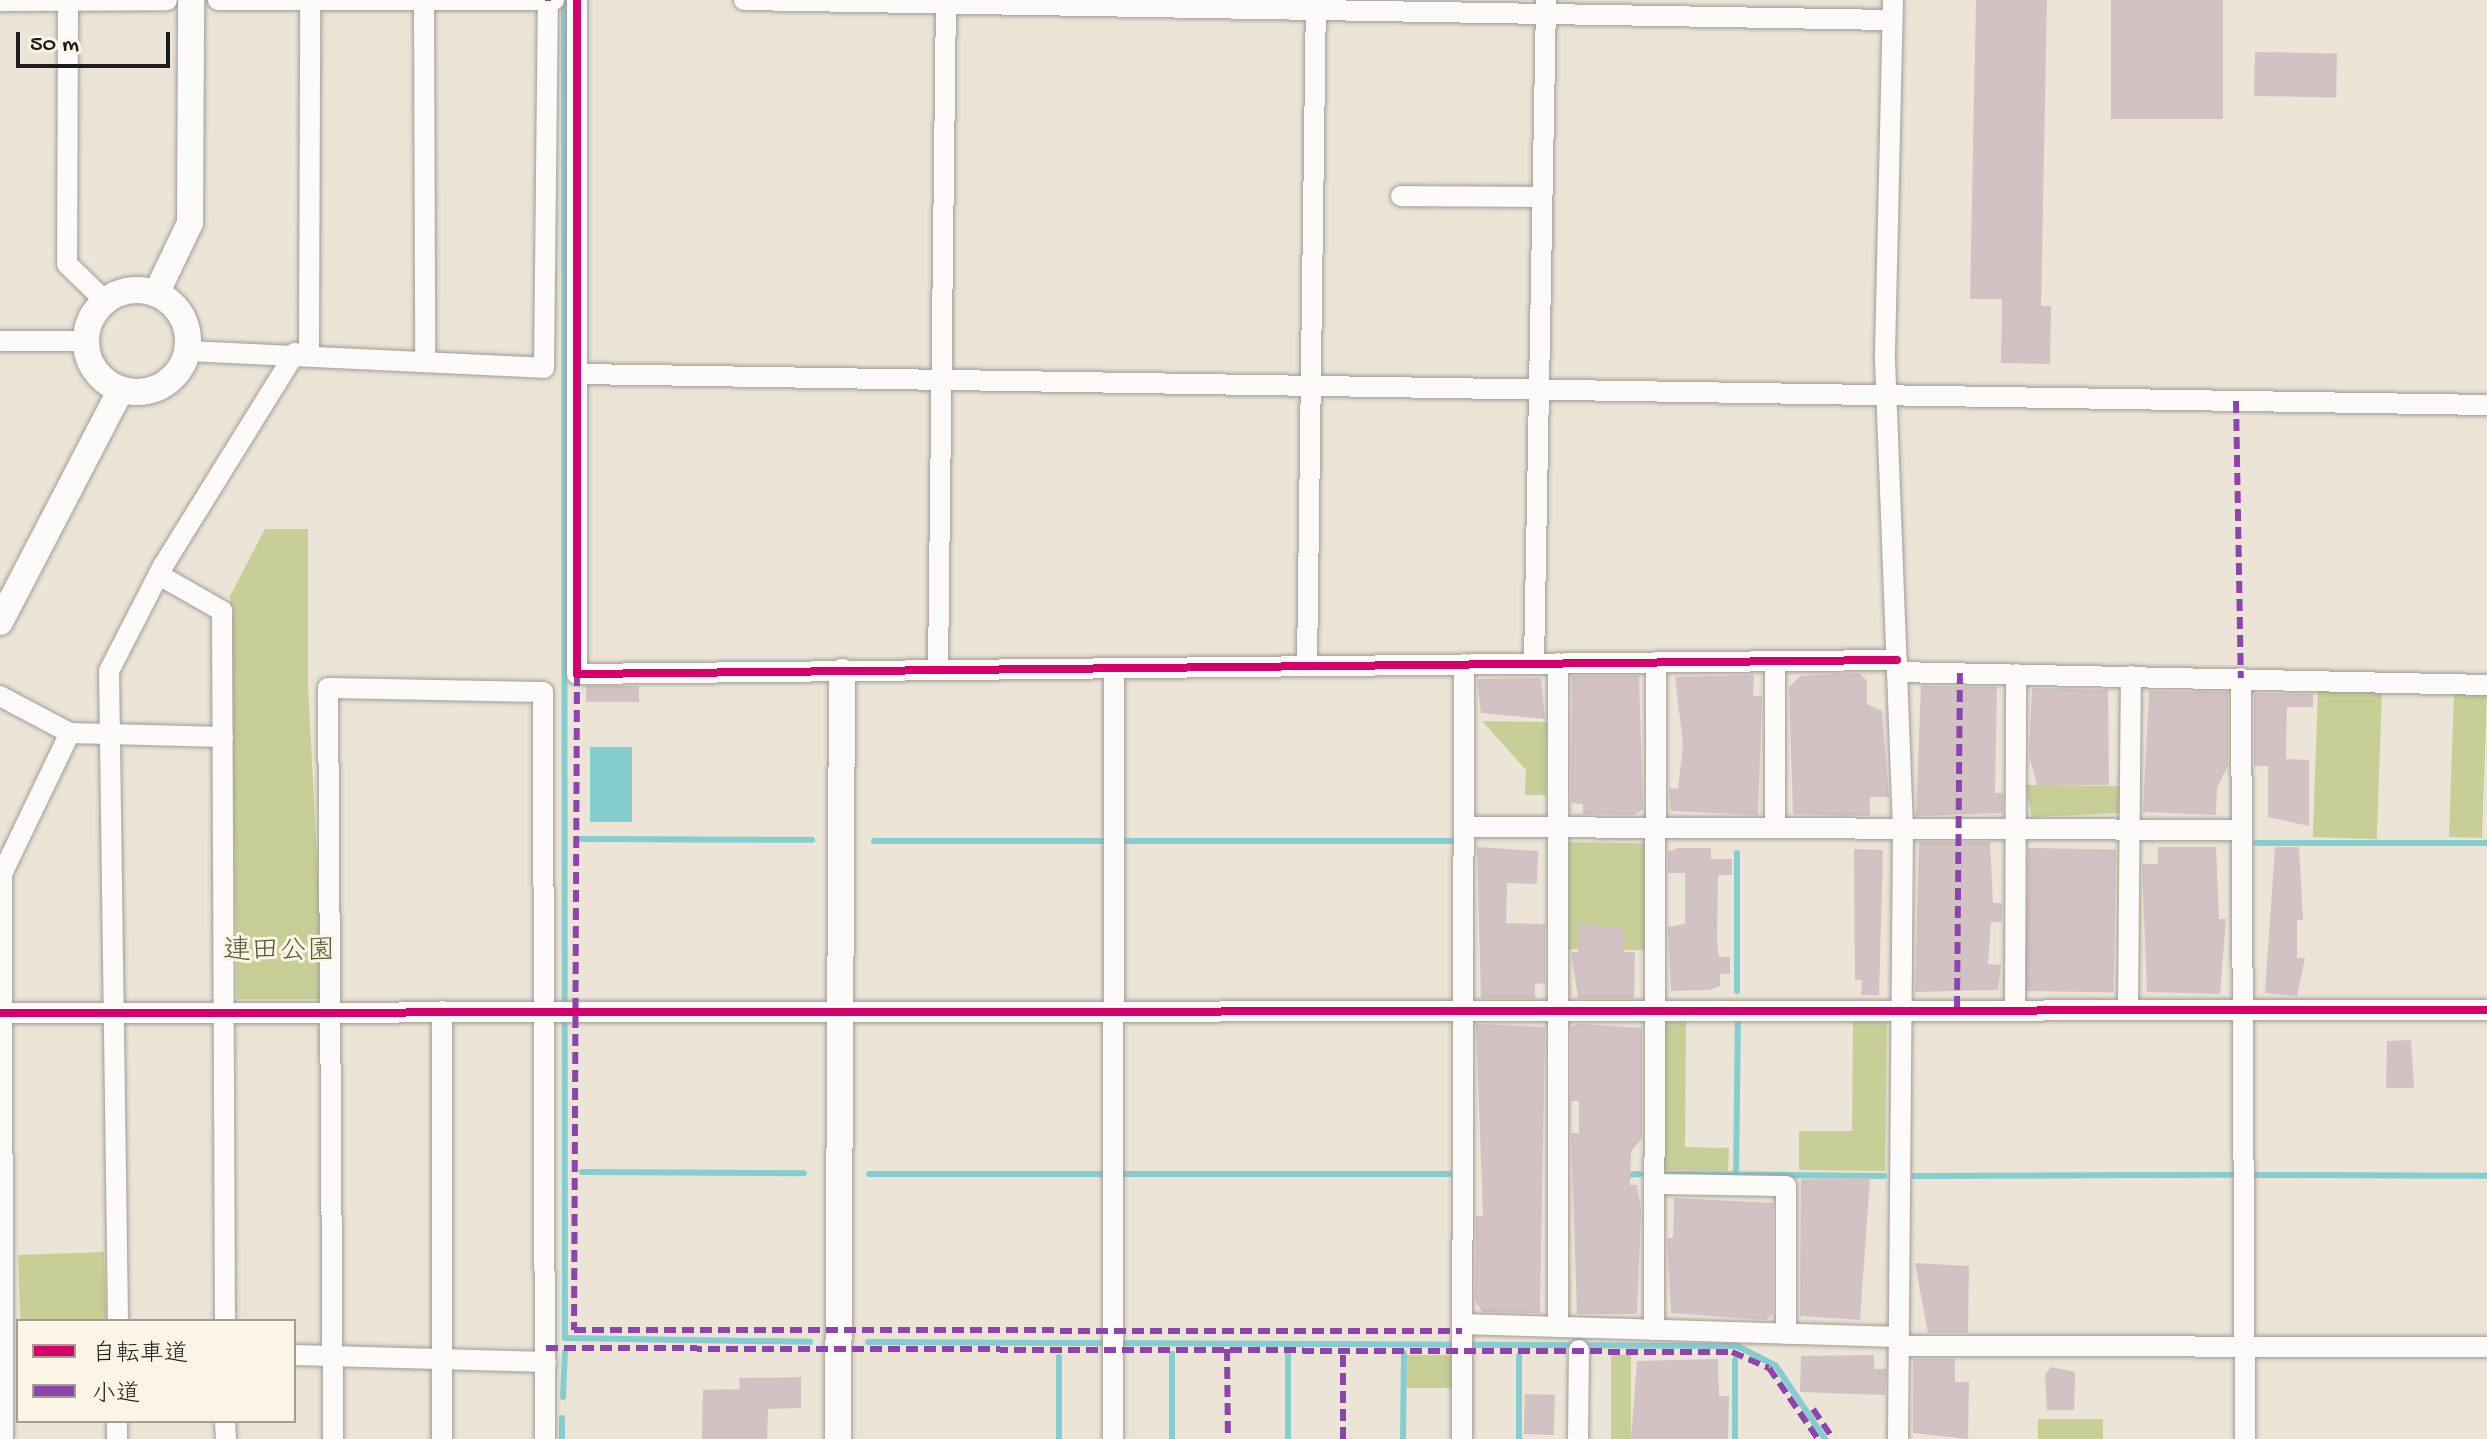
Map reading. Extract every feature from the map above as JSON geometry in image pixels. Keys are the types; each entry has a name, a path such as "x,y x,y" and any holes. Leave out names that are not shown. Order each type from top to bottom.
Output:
{"street":[{"path":"0,1 167,0"},
{"path":"156,294 190,223 191,0"},
{"path":"187,351 302,353 544,368 551,1 218,0"},
{"path":"577,0 577,674 1775,661 2016,674 2487,685"},
{"path":"744,0 1892,10 1886,400 1903,829 1898,1439"},
{"path":"68,1 67,264 105,301"},
{"path":"118,1319 109,671 159,575 302,353 310,1"},
{"path":"424,1 425,359"},
{"path":"938,670 946,3"},
{"path":"1307,666 1315,389 1316,4"},
{"path":"1534,664 1546,8"},
{"path":"1401,196 1542,197"},
{"path":"130,290 156,294 182,317 187,351 181,367 155,389 121,390 95,371 86,341 105,301 130,290"},
{"path":"0,341 86,341"},
{"path":"579,374 1886,400 2487,405"},
{"path":"0,622 121,390"},
{"path":"159,575 222,611 228,1010 225,1319"},
{"path":"1775,661 1775,828"},
{"path":"1654,1330 1656,662"},
{"path":"1558,663 1558,1327"},
{"path":"1462,1439 1464,664"},
{"path":"1113,1439 1114,668"},
{"path":"838,1439 842,672"},
{"path":"2015,1008 2016,674"},
{"path":"2128,1008 2131,676"},
{"path":"2241,678 2245,1439"},
{"path":"333,1439 334,1013 328,688 543,692 560,1009 545,1439"},
{"path":"0,696 70,733 110,739 223,737"},
{"path":"3,1439 8,1348 2,1013 6,856 70,733"},
{"path":"1464,827 2241,830"},
{"path":"2,1013 1463,1006 2487,1010"},
{"path":"442,1011 442,1439"},
{"path":"1655,1184 1786,1186 1786,1334"},
{"path":"1462,1336 1558,1327 1900,1341 2487,1347"},
{"path":"1578,1439 1579,1350"},
{"path":"296,1355 546,1362"}],"green space":[{"name":"連田公園","path":"265,529 308,529 308,684 324,999 237,999 230,596"},
{"path":"2318,688 2382,690 2377,839 2313,837"},
{"path":"2454,693 2487,694 2482,838 2449,837"},
{"path":"1482,721 1547,722 1546,795 1525,795 1526,770"},
{"path":"2025,785 2120,786 2120,813 2032,817"},
{"path":"1568,842 1647,843 1645,950 1566,949"},
{"path":"1663,1015 1686,1015 1685,1147 1729,1148 1728,1171 1662,1170"},
{"path":"1853,1015 1887,1015 1885,1171 1799,1170 1799,1131 1852,1131"},
{"path":"104,1252 106,1319 20,1319 18,1255"},
{"path":"1407,1355 1455,1355 1455,1388 1407,1388"},
{"path":"1611,1355 1631,1355 1631,1439 1611,1439"},
{"path":"2038,1419 2103,1419 2103,1439 2038,1439"}],"water":[{"path":"590,747 632,747 632,822 590,822"}],"building":[{"path":"1976,0 2047,0 2041,306 2051,306 2050,364 2001,363 2002,299 1970,299"},
{"path":"2111,0 2223,0 2223,119 2111,119"},
{"path":"2255,52 2337,53 2336,97 2254,96"},
{"path":"1859,673 1867,681 1867,704 1882,711 1889,797 1870,797 1870,816 1793,814 1789,687 1800,676"},
{"path":"1754,675 1753,696 1762,696 1758,815 1671,811 1669,788 1678,789 1683,745 1675,677"},
{"path":"1572,676 1639,676 1643,809 1634,815 1583,814 1583,804 1571,803"},
{"path":"1541,678 1545,719 1481,713 1477,679"},
{"path":"586,686 639,686 639,702 586,702"},
{"path":"1921,686 1997,687 1995,793 2003,793 2003,813 1916,816"},
{"path":"2032,688 2108,690 2109,785 2037,785 2029,755"},
{"path":"2149,691 2228,692 2228,765 2217,788 2216,815 2143,812"},
{"path":"2254,693 2313,694 2313,707 2287,707 2286,759 2309,760 2309,826 2268,817 2268,766 2254,766"},
{"path":"1919,842 1990,842 1993,903 2002,903 2002,922 1991,922 1988,964 2001,965 1998,990 1915,992"},
{"path":"1477,847 1538,851 1537,884 1507,883 1506,923 1545,924 1545,983 1535,984 1535,998 1481,998"},
{"path":"2158,847 2216,847 2219,919 2226,919 2220,994 2147,992 2142,864 2158,864"},
{"path":"2275,847 2299,847 2303,920 2297,920 2297,958 2305,958 2297,996 2265,993"},
{"path":"1678,848 1711,848 1711,859 1732,859 1732,875 1718,875 1717,941 1719,957 1730,957 1730,974 1720,974 1720,986 1709,990 1671,991 1668,927 1685,924 1685,873 1668,873 1668,852"},
{"path":"2028,848 2116,850 2113,993 2026,991"},
{"path":"1854,849 1883,850 1879,995 1861,995 1862,980 1855,980"},
{"path":"1579,923 1624,929 1624,952 1635,952 1634,998 1578,998 1571,952 1578,952"},
{"path":"1476,1024 1545,1027 1540,1313 1482,1312 1475,1300 1476,1216 1483,1216"},
{"path":"1578,1024 1642,1028 1642,1138 1631,1152 1630,1185 1637,1185 1641,1211 1637,1314 1577,1314 1571,1133 1579,1133 1579,1101 1571,1101 1571,1027"},
{"path":"2411,1040 2414,1088 2386,1088 2387,1041"},
{"path":"1870,1178 1860,1320 1800,1316 1801,1179"},
{"path":"1674,1198 1773,1203 1773,1314 1766,1320 1671,1313 1667,1238 1673,1238"},
{"path":"1915,1263 1969,1266 1968,1333 1928,1333"},
{"path":"1874,1355 1874,1369 1886,1369 1885,1395 1800,1392 1801,1356"},
{"path":"1718,1359 1719,1396 1729,1396 1728,1439 1631,1439 1637,1361"},
{"path":"1913,1359 1955,1359 1955,1382 1969,1382 1968,1439 1913,1433"},
{"path":"2051,1367 2075,1372 2074,1410 2047,1410 2045,1375"},
{"path":"801,1377 801,1408 768,1409 767,1439 702,1439 703,1390 740,1389 739,1378"},
{"path":"1525,1394 1555,1395 1554,1435 1524,1434"}],"waterway":[{"path":"564,0 565,1338 810,1342"},
{"path":"581,839 812,840"},
{"path":"874,841 1106,841"},
{"path":"1125,841 1455,841"},
{"path":"2256,843 2487,843"},
{"path":"1737,853 1737,991"},
{"path":"1736,1175 1738,1022"},
{"path":"582,1172 804,1173"},
{"path":"869,1174 1106,1174"},
{"path":"1122,1174 1449,1174"},
{"path":"1623,1175 1640,1174"},
{"path":"1669,1174 1884,1176"},
{"path":"1914,1176 2237,1175"},
{"path":"2254,1175 2487,1176"},
{"path":"868,1342 1737,1346 1776,1366 1825,1439"},
{"path":"563,1397 565,1352"},
{"path":"1403,1439 1404,1353"},
{"path":"1172,1354 1172,1439"},
{"path":"1288,1354 1288,1439"},
{"path":"1519,1356 1519,1439"},
{"path":"1059,1357 1059,1439"},
{"path":"1735,1360 1735,1439"},
{"path":"562,1418 562,1439"}],"marked path":[{"path":"2236,401 2241,678"},
{"path":"1957,1008 1960,673"},
{"path":"577,674 574,1330 1462,1331"},
{"path":"546,1348 1732,1352 1769,1368 1818,1439"},
{"path":"1227,1349 1228,1439"},
{"path":"1343,1349 1343,1439"},
{"path":"1813,1409 1833,1439"}],"cycle path":[{"path":"577,0 577,674 1897,660"},
{"path":"0,1013 2487,1010"}]}
